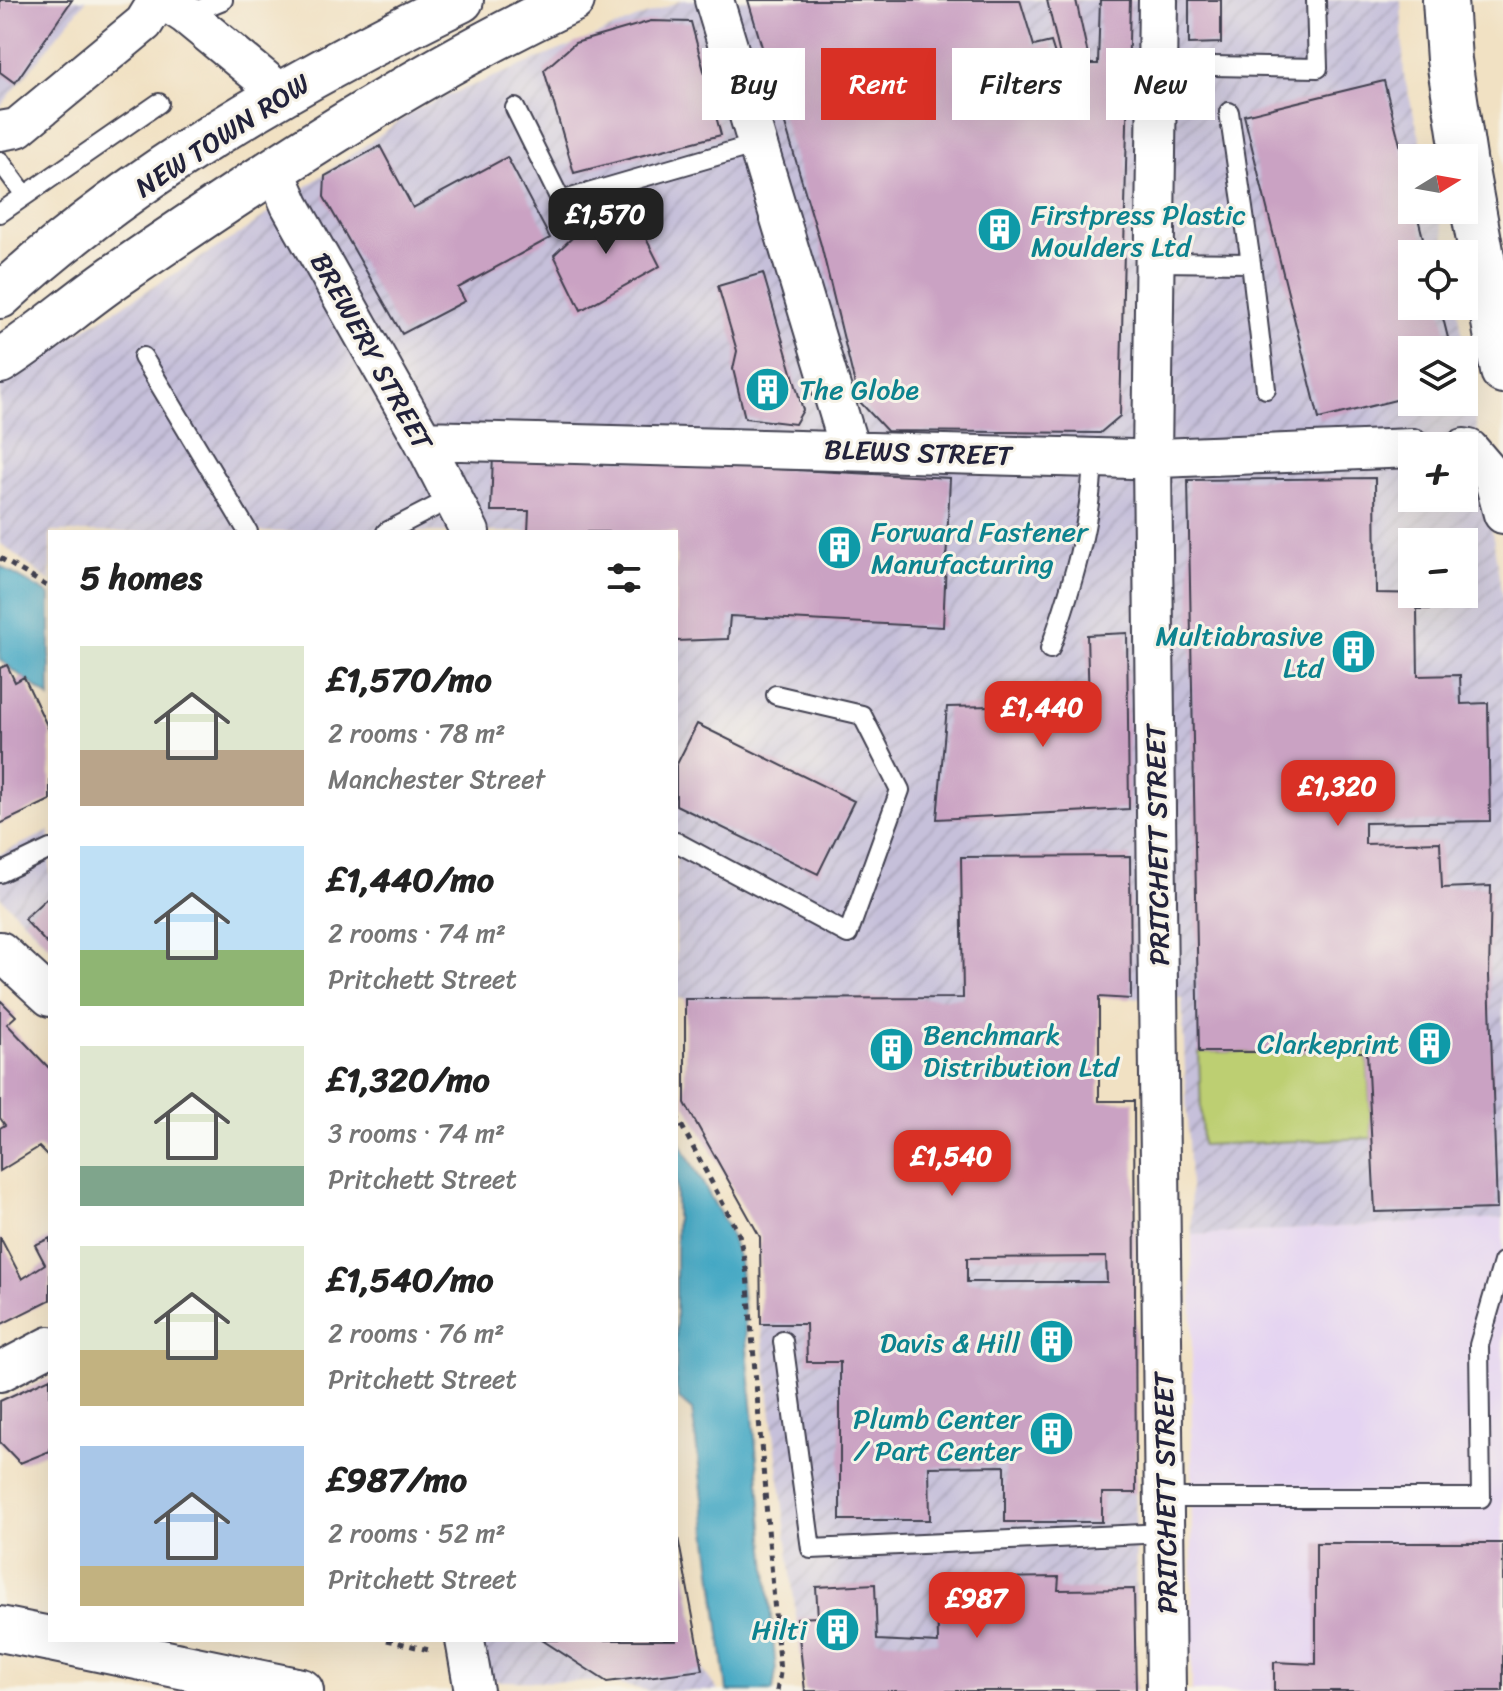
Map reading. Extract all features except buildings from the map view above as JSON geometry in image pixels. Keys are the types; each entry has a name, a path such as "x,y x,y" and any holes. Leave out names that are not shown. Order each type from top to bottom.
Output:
{"main road":[{"name":"NEW TOWN ROW","path":"0,296 28,270 219,131 268,83 381,39 461,0"},
{"name":"NEW TOWN ROW","path":"5,358 121,272 267,175 386,101 572,0"},
{"path":"1445,0 1449,60 1462,144"},
{"path":"1476,224 1503,371"},
{"path":"2,1625 48,1639"},
{"path":"74,1642 142,1648 301,1691"}],"street":[{"path":"714,0 850,450"},
{"name":"PRITCHETT STREET","path":"1157,48 1158,0"},
{"path":"0,131 17,128 169,5 268,83"},
{"name":"PRITCHETT STREET","path":"1156,120 1152,459 1166,1691"},
{"name":"BREWERY STREET","path":"267,175 290,205 423,440 469,530"},
{"name":"BLEWS STREET","path":"423,440 1152,459 1398,449"},
{"path":"1478,461 1493,477 1503,514"},
{"path":"0,951 48,995"},
{"path":"0,1372 48,1347"},
{"path":"466,1646 474,1691"}],"lane":[{"path":"169,5 223,0"},
{"path":"1215,66 1318,68 1316,0"},
{"path":"0,213 159,103"},
{"path":"515,108 561,201 757,144"},
{"path":"1229,112 1266,389"},
{"path":"0,161 25,195"},
{"path":"1154,262 1251,263"},
{"path":"143,357 247,530"},
{"path":"1050,649 1076,576 1092,484 1093,458"},
{"path":"390,530 452,498"},
{"path":"678,843 848,934 900,790 862,715 776,695"},
{"path":"0,873 48,850"},
{"path":"783,1341 811,1549 1165,1516 1481,1498 1479,1345 1503,1262"}],"path":[{"path":"0,558 48,587"},
{"path":"678,1119 739,1234 747,1274 780,1673 777,1691"},
{"path":"395,1642 441,1653 466,1646"}],"shaded area":[{"path":"0,0 86,0 0,107"},
{"path":"682,0 1401,0 1404,76 1421,144 1398,144 1398,224 1442,224 1446,240 1398,240 1398,320 1460,320 1463,336 1398,336 1398,416 1475,416 1477,432 1398,432 1398,512 1478,512 1478,438 1503,603 1503,1218 1192,1235 1182,998 1099,997 1099,1101 1134,1101 1136,1691 805,1691 761,1324 760,1237 685,1103 685,999 678,998 678,530 48,530 48,579 0,543 0,381 236,236 418,108"},
{"path":"48,832 48,945 0,897 0,854"},
{"path":"1503,1218 1503,1691 1192,1691 1192,1235"},
{"path":"678,1529 703,1670 718,1691 649,1691 607,1682 488,1681 480,1642 678,1642"}],"green space":[{"path":"1199,1052 1367,1052 1372,1138 1202,1145"}],"water":[{"path":"0,566 48,594 48,696 0,660"},
{"path":"678,1140 727,1226 739,1259 776,1671 773,1691 727,1691 692,1410 679,1399"}],"place":[{"name":"Firstpress Plastic Moulders Ltd","path":"1000,230"},
{"name":"The Globe","path":"768,389"},
{"name":"Forward Fastener Manufacturing","path":"840,547"},
{"name":"Multiabrasive Ltd","path":"1354,651"},
{"name":"Clarkeprint","path":"1430,1043"},
{"name":"Benchmark Distribution Ltd","path":"892,1050"},
{"name":"Davis & Hill","path":"1051,1342"},
{"name":"Plumb Center / Part Center","path":"1052,1434"},
{"name":"Hilti","path":"838,1629"}]}
